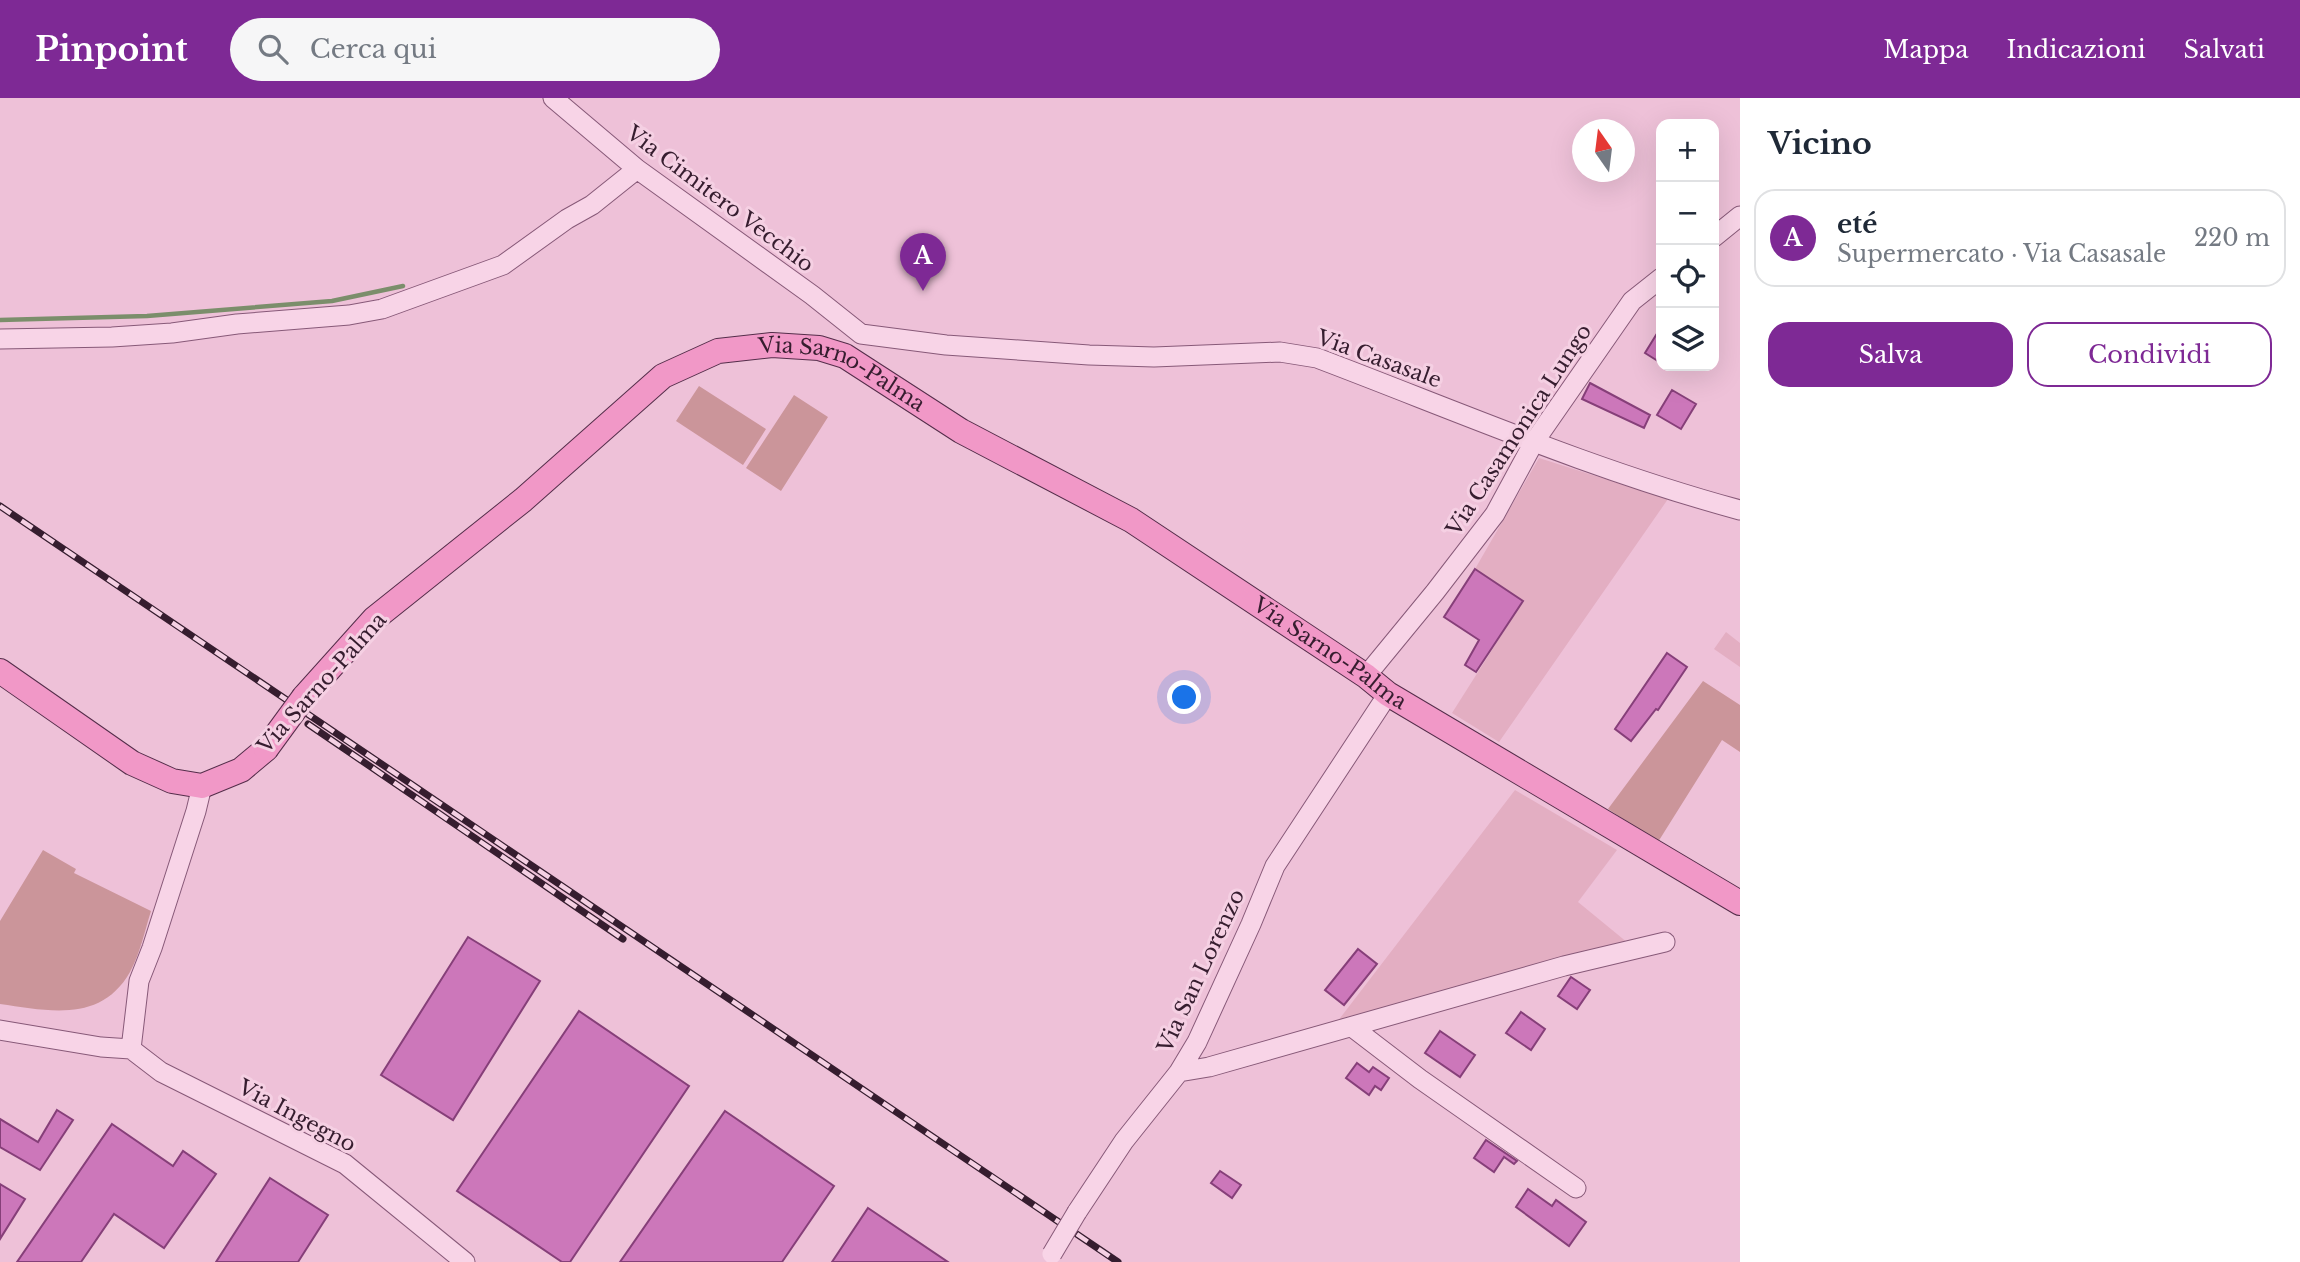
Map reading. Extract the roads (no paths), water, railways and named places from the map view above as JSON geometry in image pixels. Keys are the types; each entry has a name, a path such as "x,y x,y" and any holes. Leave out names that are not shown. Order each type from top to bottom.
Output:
{"main road":[{"name":"Via Sarno-Palma","path":"202,786 241,770 266,749 304,697 374,620 523,500 663,376 718,351 772,345 819,348 845,356 961,431 1131,520 1366,676 1388,694 1740,903"},
{"path":"0,671 132,763 172,781 202,786"}],"street":[{"name":"Via Cimitero Vecchio","path":"553,98 637,169 812,295 861,334"},
{"path":"0,339 172,333 237,324 349,315 382,309 503,265 567,219 592,205 637,169"},
{"path":"1719,233 1740,216"},
{"name":"Via Casamonica Lungo","path":"1366,676 1495,514 1534,442 1632,301 1656,282"},
{"path":"861,334 867,371"},
{"name":"Via Casasale","path":"861,334 946,345 1089,355 1154,357 1280,352 1317,358 1534,442 1694,498 1740,510"},
{"name":"Via San Lorenzo","path":"1050,1258 1124,1141 1179,1072 1197,1042 1275,866 1388,694"},
{"path":"0,1030 101,1047 131,1049 139,981 152,948 202,786"},
{"path":"1179,1072 1209,1067 1564,967 1665,942"},
{"path":"1352,1027 1420,1079 1576,1188"},
{"name":"Via Ingegno","path":"131,1049 161,1072 345,1164 465,1262"}],"waterway":[{"path":"0,320 147,316 332,301 403,286"}],"railway":[{"path":"0,506 1118,1262"},
{"path":"308,724 623,939"}],"place":[{"name":"eté","path":"923,291"}]}
